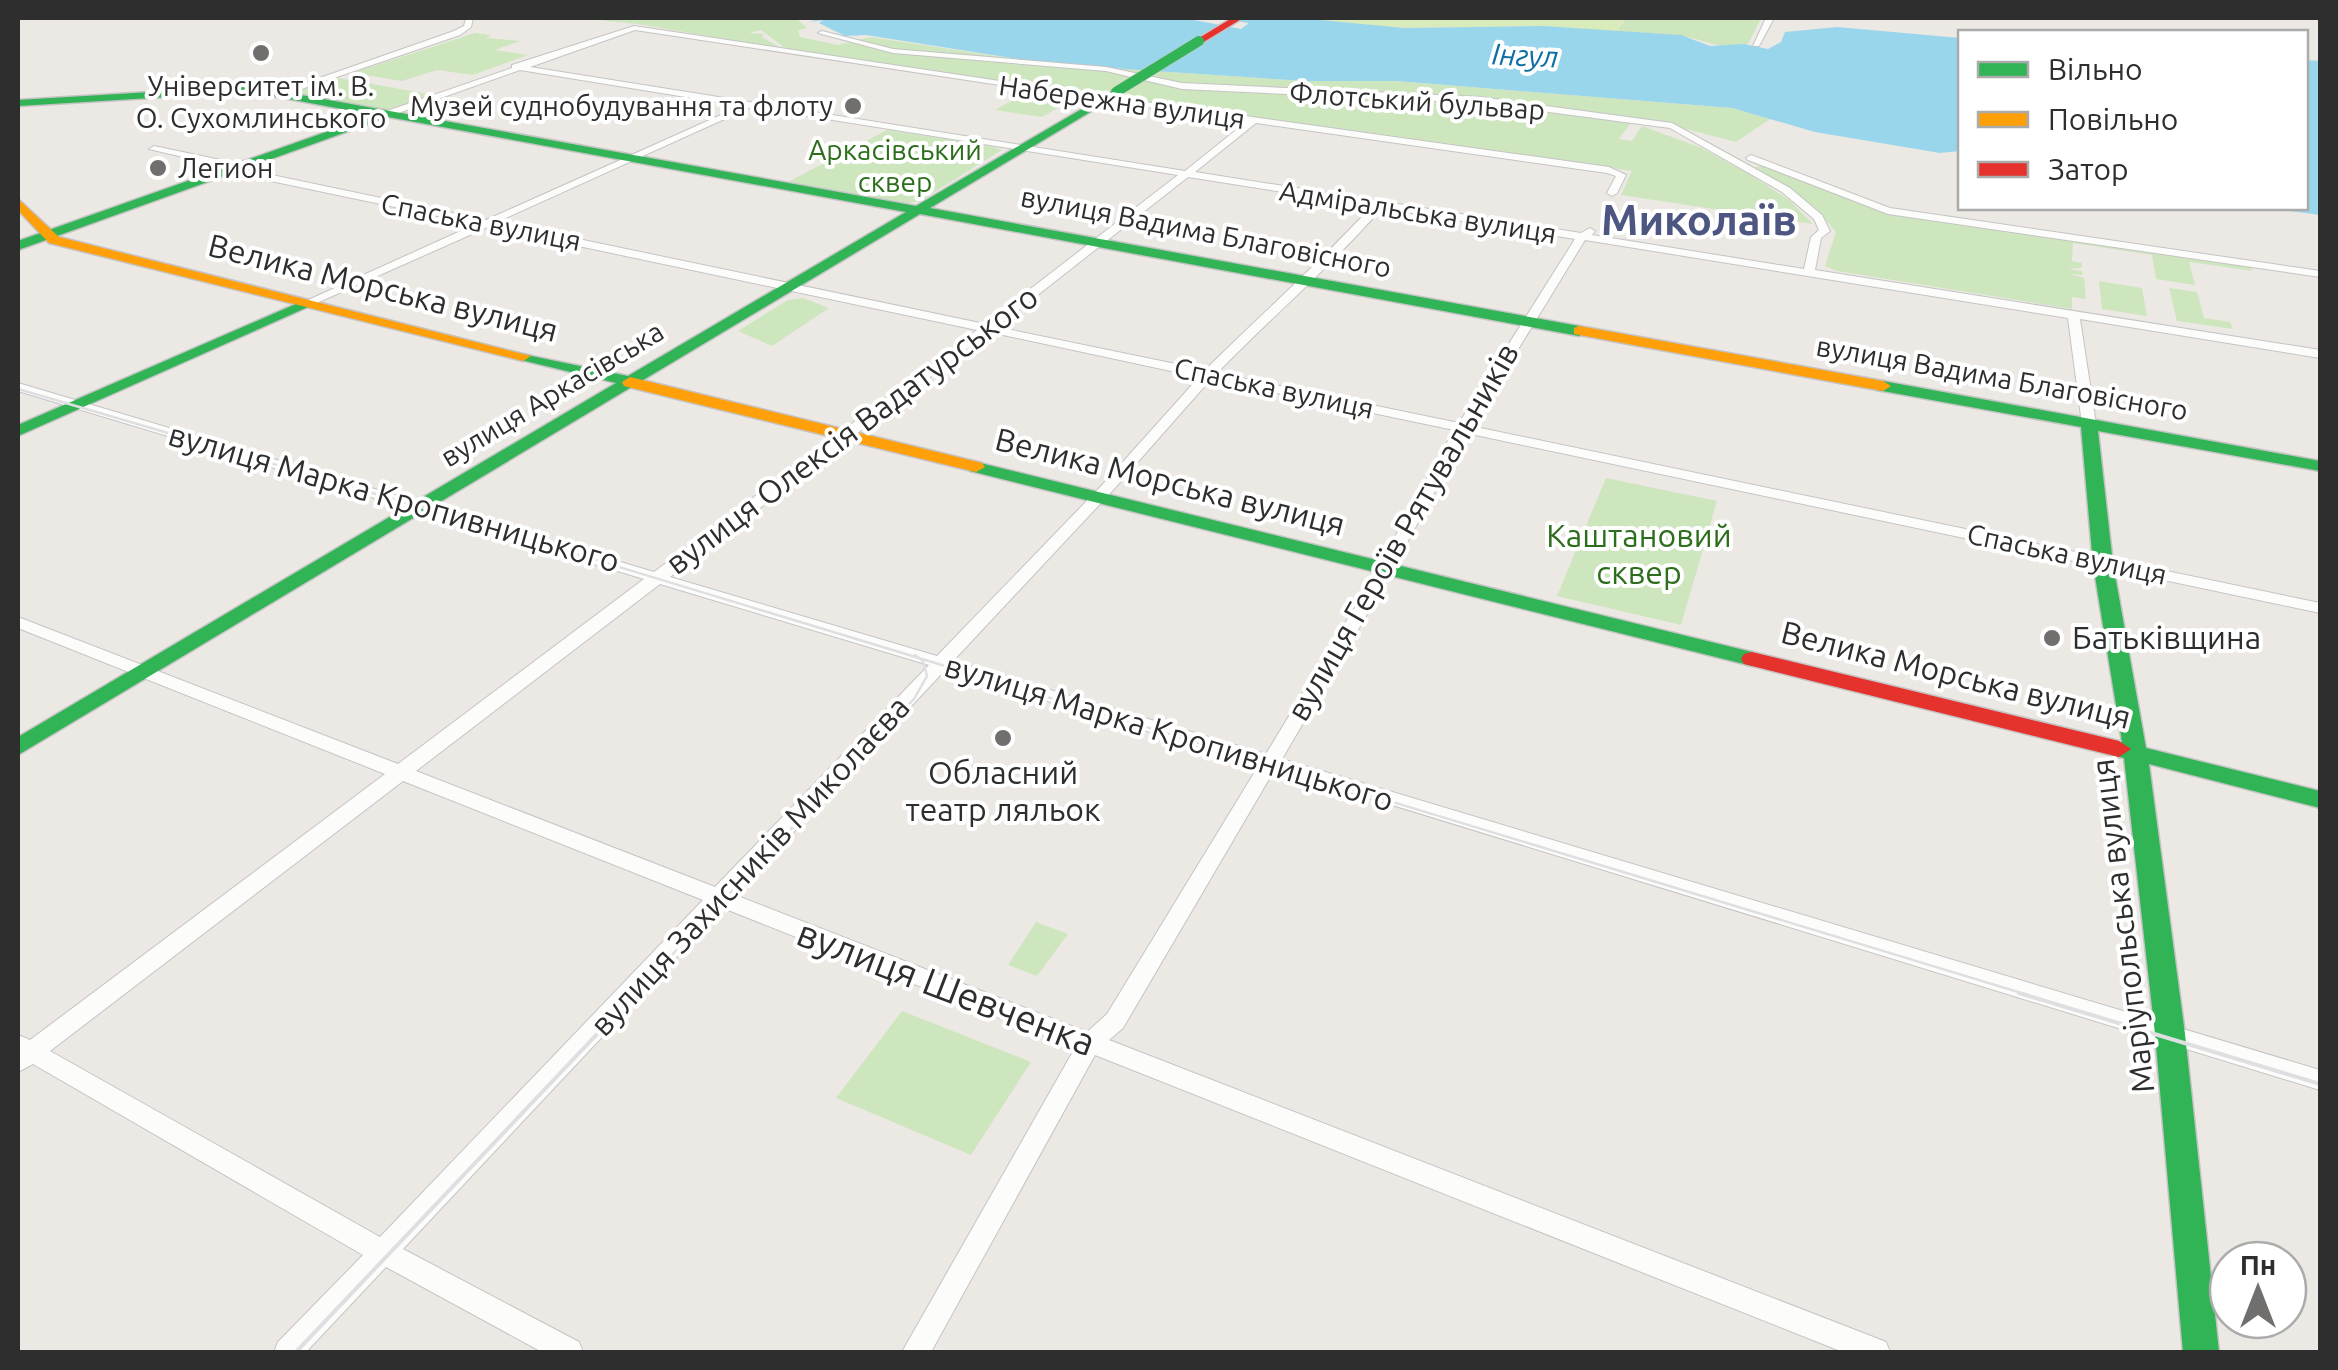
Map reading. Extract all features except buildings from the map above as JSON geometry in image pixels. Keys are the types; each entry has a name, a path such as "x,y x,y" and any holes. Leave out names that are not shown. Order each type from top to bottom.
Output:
{"main road":[{"name":"вулиця Аркасівська","path":"18,747 1238,18"},
{"name":"вулиця Вадима Благовісного","path":"18,102 244,89 278,94 2320,466"},
{"path":"18,246 388,114"},
{"name":"Велика Морська вулиця","path":"18,203 62,242 2320,799"},
{"path":"18,430 310,303"},
{"name":"Маріупольська вулиця","path":"2089,424 2104,564 2134,753 2170,1034 2201,1352"}],"street":[{"path":"278,94 457,33 467,27 470,18"},
{"path":"1756,44 1770,18"},
{"name":"Набережна вулиця","path":"515,68 628,28 1618,171 1621,175 1612,193"},
{"name":"Флотський бульвар","path":"822,34 893,51 1106,69 1182,86 1466,99 1529,106 1672,126 1708,141"},
{"path":"388,114 515,68"},
{"name":"Адміральська вулиця","path":"515,68 1377,206 1587,234 2320,354"},
{"path":"310,303 750,105"},
{"name":"вулиця Олексія Вадатурського","path":"22,1053 990,327 1253,121"},
{"path":"1708,141 1795,196 1818,217 1825,230 1816,237 1809,272"},
{"path":"1708,141 1888,211 2320,275"},
{"name":"Спаська вулиця","path":"154,150 480,224 990,327 2320,608"},
{"name":"вулиця Захисників Миколаєва","path":"288,1352 941,664 1208,375 1294,288 1306,282 1377,206"},
{"name":"вулиця Героїв Рятувальників","path":"916,1352 1089,1044 1115,1021 1386,569 1462,428 1526,322 1587,234"},
{"name":"Маріупольська вулиця","path":"2074,316 2089,424"},
{"name":"вулиця Марка Кропивницького","path":"18,386 659,576 2320,1080"},
{"name":"вулиця Шевченка","path":"18,622 1876,1352"},
{"path":"22,1053 569,1352"}],"green space":[{"path":"577,18 796,18 807,28 798,30 800,37 838,45 870,37 1049,64 1305,81 1397,81 1732,108 1770,119 1736,142 1671,125 1632,121 1619,139 1632,141 1642,126 1699,147 1789,200 1813,224 1621,195 1632,171 1119,99 1128,93 1105,90 1090,95 789,51 761,30 749,33 764,34 762,37 783,49 638,24"},
{"path":"1627,18 1761,18 1748,44 1730,47 1688,37 1614,32"},
{"path":"1627,18 1618,26 1621,32 1542,26 1404,28 1268,19"},
{"path":"475,33 520,41 495,50 528,55 473,75 437,70 402,81 352,73"},
{"path":"338,78 431,96 385,110 291,93"},
{"path":"1027,92 1073,99 1042,117 995,110"},
{"name":"Аркасівський сквер","path":"887,130 1002,150 920,201 908,203 788,182"},
{"path":"1764,165 1880,212 2250,266 2253,271 2189,262 2195,285 2156,279 2152,255 2073,243 2072,261 2082,263 2081,268 2068,269 2082,271 2083,275 2069,274 2084,278 2086,299 2072,297 2072,309 1837,271 1825,266 1836,232 1816,208 1755,167"},
{"path":"2099,281 2142,288 2147,316 2102,309"},
{"path":"2169,288 2197,292 2204,318 2230,322 2233,329 2177,321"},
{"path":"803,298 829,308 772,346 738,331 788,300"},
{"name":"Каштановий сквер","path":"1606,478 1717,501 1681,625 1557,596"},
{"path":"1036,922 1068,934 1037,976 1008,965"},
{"path":"902,1011 1031,1062 971,1155 836,1098"}],"water":[{"name":"Інгул","path":"1184,18 1241,29 1249,23 1230,20 1320,20 1404,28 1543,26 1681,35 1710,46 1744,44 1768,49 1781,42 1785,32 1837,27 1958,38 1958,151 1940,153 1815,132 1732,108 1397,81 1305,81 1049,64 866,35 845,36 819,23 823,20 809,22 815,20"},
{"path":"2308,60 2320,61 2320,215 2281,210 2308,210"}],"tram line":[{"path":"18,389 919,658"},
{"path":"915,655 919,658"},
{"path":"634,995 914,699 927,676 919,658"},
{"path":"919,658 2028,995"},
{"path":"296,1352 636,993"},
{"path":"2019,993 2320,1084"}],"traffic: fast":[{"path":"1116,92 1199,41"},
{"path":"18,103 251,89 918,210"},
{"path":"523,356 630,382 1116,92"},
{"path":"18,246 387,114"},
{"path":"918,210 1579,331"},
{"path":"18,431 310,303"},
{"path":"18,747 630,382"},
{"path":"1883,386 2320,466"},
{"path":"2089,424 2103,564 2133,735 2170,1034 2201,1352"},
{"path":"976,467 1752,659"},
{"path":"2119,749 2320,799"}],"traffic: slow":[{"path":"18,203 54,240 523,356"},
{"path":"1579,331 1883,386"},
{"path":"630,382 976,467"}],"traffic: jam":[{"path":"1199,41 1238,18"},
{"path":"1752,659 2119,749"}],"place":[{"name":"Університет ім. В. О. Сухомлинського","path":"261,53"},
{"name":"Музей суднобудування та флоту","path":"853,106"},
{"name":"Легион","path":"158,168"},
{"name":"Батьківщина","path":"2052,638"},
{"name":"Обласний театр ляльок","path":"1003,738"}],"district":[{"name":"Миколаїв","path":"1699,220"}]}
